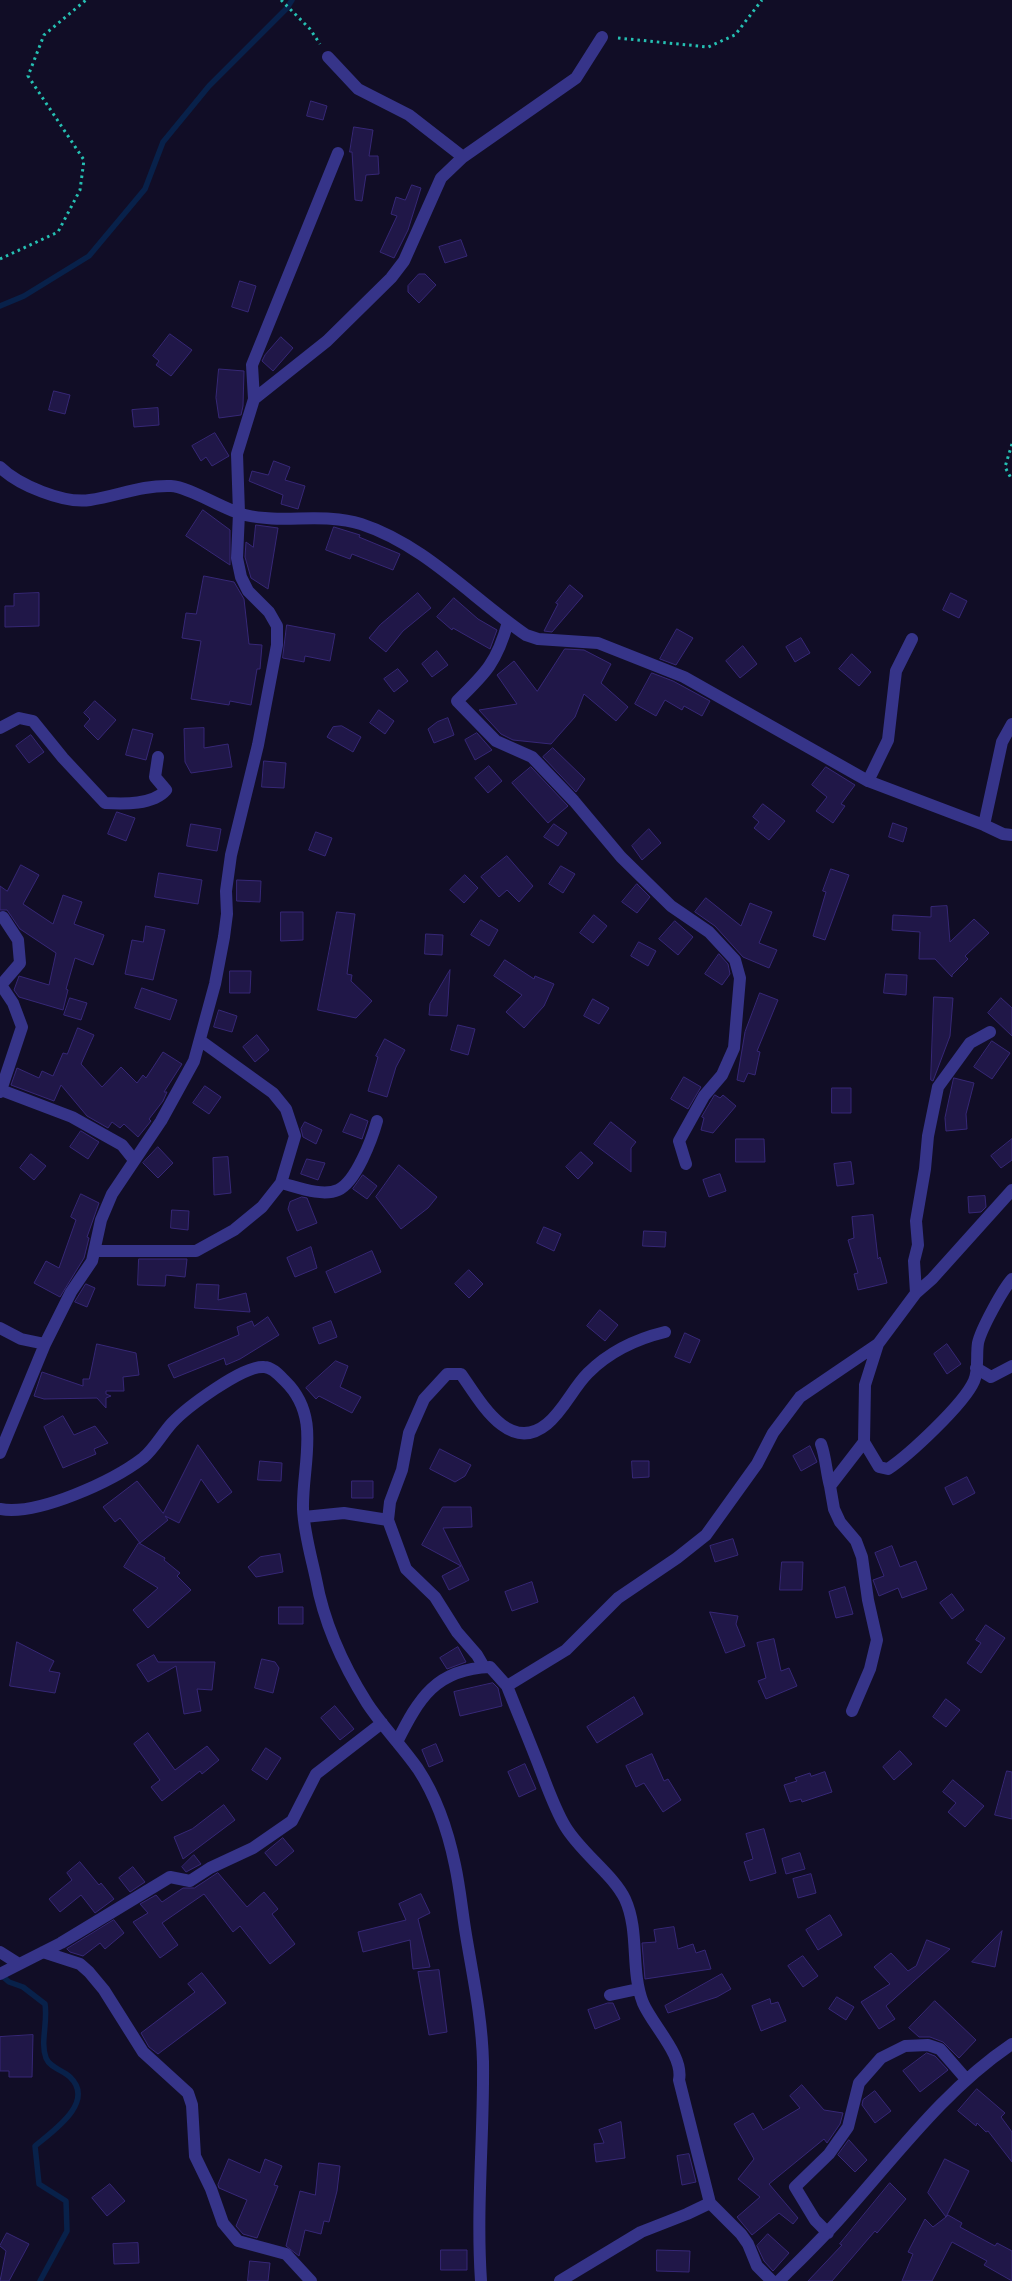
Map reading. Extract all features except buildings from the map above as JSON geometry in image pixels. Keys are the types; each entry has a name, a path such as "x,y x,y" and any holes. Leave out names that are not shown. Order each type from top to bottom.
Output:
{"street":[{"path":"254,399 327,341 391,278 404,261 441,178 462,157 576,78 602,37"},
{"path":"328,57 358,89 409,116 462,157"},
{"path":"0,1453 45,1344 71,1292 92,1261 96,1251 101,1220 112,1194 161,1121 194,1061 201,1041 224,937 227,914 226,891 231,855 258,745 277,645 277,626 268,612 248,591 241,577 237,558 240,513 238,454 254,399 252,365 338,152"},
{"path":"0,468 8,476 52,496 88,501 148,486 174,486 240,513 272,519 319,517 360,524 397,540 443,570 526,635 538,639 598,643 684,677 868,781 1003,834 1012,835"},
{"path":"508,622 501,648 486,674 458,701 496,741 532,757 574,801 621,857 671,906 710,932 735,960 740,978 734,1048 722,1075 704,1096 679,1141 686,1164"},
{"path":"868,781 888,740 896,671 912,639"},
{"path":"0,728 19,718 33,721 62,758 105,803 126,805 160,797 166,790 155,777 158,757"},
{"path":"984,825 1002,742 1012,724"},
{"path":"3,917 18,940 20,963 1,986 13,1004 22,1027 1,1091 72,1117 122,1145 134,1160"},
{"path":"916,1293 914,1261 918,1245 916,1221 926,1169 928,1136 938,1087 970,1043 990,1032"},
{"path":"96,1251 196,1251 234,1230 262,1207 281,1183 295,1136 286,1109 273,1093 201,1041"},
{"path":"281,1183 325,1192 339,1190 352,1176 368,1149 377,1121"},
{"path":"1012,1190 932,1279 916,1293 878,1344 865,1384 864,1442 879,1467 888,1469 897,1463 940,1423 966,1395 974,1380 978,1344 984,1327 1012,1279"},
{"path":"0,1328 22,1339 45,1344"},
{"path":"484,1667 477,1655 457,1632 435,1597 406,1569 388,1520 390,1502 402,1470 409,1433 424,1399 447,1374 462,1374 494,1420 508,1429 524,1434 534,1432 548,1423 587,1374 603,1360 641,1338 665,1332"},
{"path":"507,1686 566,1650 618,1598 677,1558 706,1535 757,1464 773,1433 800,1397 878,1344"},
{"path":"976,1368 991,1377 1012,1366"},
{"path":"0,1509 36,1507 80,1492 109,1479 145,1457 173,1422 210,1392 240,1374 265,1367 274,1371 288,1383 306,1412 308,1428 304,1517 317,1584 332,1639 367,1703 419,1771 443,1819 455,1865 478,2006 483,2059 481,2281"},
{"path":"830,1486 864,1442"},
{"path":"821,1444 827,1462 826,1468 834,1509 840,1522 856,1541 862,1557 868,1600 877,1640 870,1670 852,1711"},
{"path":"304,1517 344,1514 388,1520"},
{"path":"397,1742 412,1711 428,1690 469,1668 490,1667 507,1686 551,1799 565,1826 578,1845 616,1886 625,1900 631,1926 634,1970 638,1989 652,2021 676,2057 681,2071 679,2080 710,2203 741,2234 748,2244 757,2266 772,2281"},
{"path":"0,1974 44,1952 170,1877 190,1881 210,1868 254,1848 292,1821 316,1774 382,1723"},
{"path":"0,1952 20,1964"},
{"path":"44,1952 80,1964 89,1972 104,1990 143,2052 188,2093 192,2105 195,2156 211,2189 223,2223 238,2241 286,2254 311,2281"},
{"path":"610,1995 638,1989"},
{"path":"828,2233 815,2220 795,2186 829,2154 848,2127 860,2083 881,2058 905,2046 928,2045 940,2049 966,2079"},
{"path":"779,2281 828,2233 905,2144 966,2079 1010,2048"},
{"path":"560,2281 642,2232 710,2203"}],"path":[{"path":"0,259 58,232 80,190 84,160 28,76 44,35 86,0"},
{"path":"281,0 310,29 328,57"},
{"path":"602,37 708,47 734,36 762,0"},
{"path":"1012,444 1005,467 1012,480"}],"waterway":[{"path":"0,306 24,296 89,256 145,189 163,142 209,86 287,8 292,0"},
{"path":"0,1974 9,1982 23,1987 45,2004 44,2052 46,2058 50,2064 70,2077 77,2087 78,2096 75,2106 69,2115 35,2146 39,2184 66,2201 67,2231 40,2281"}]}
